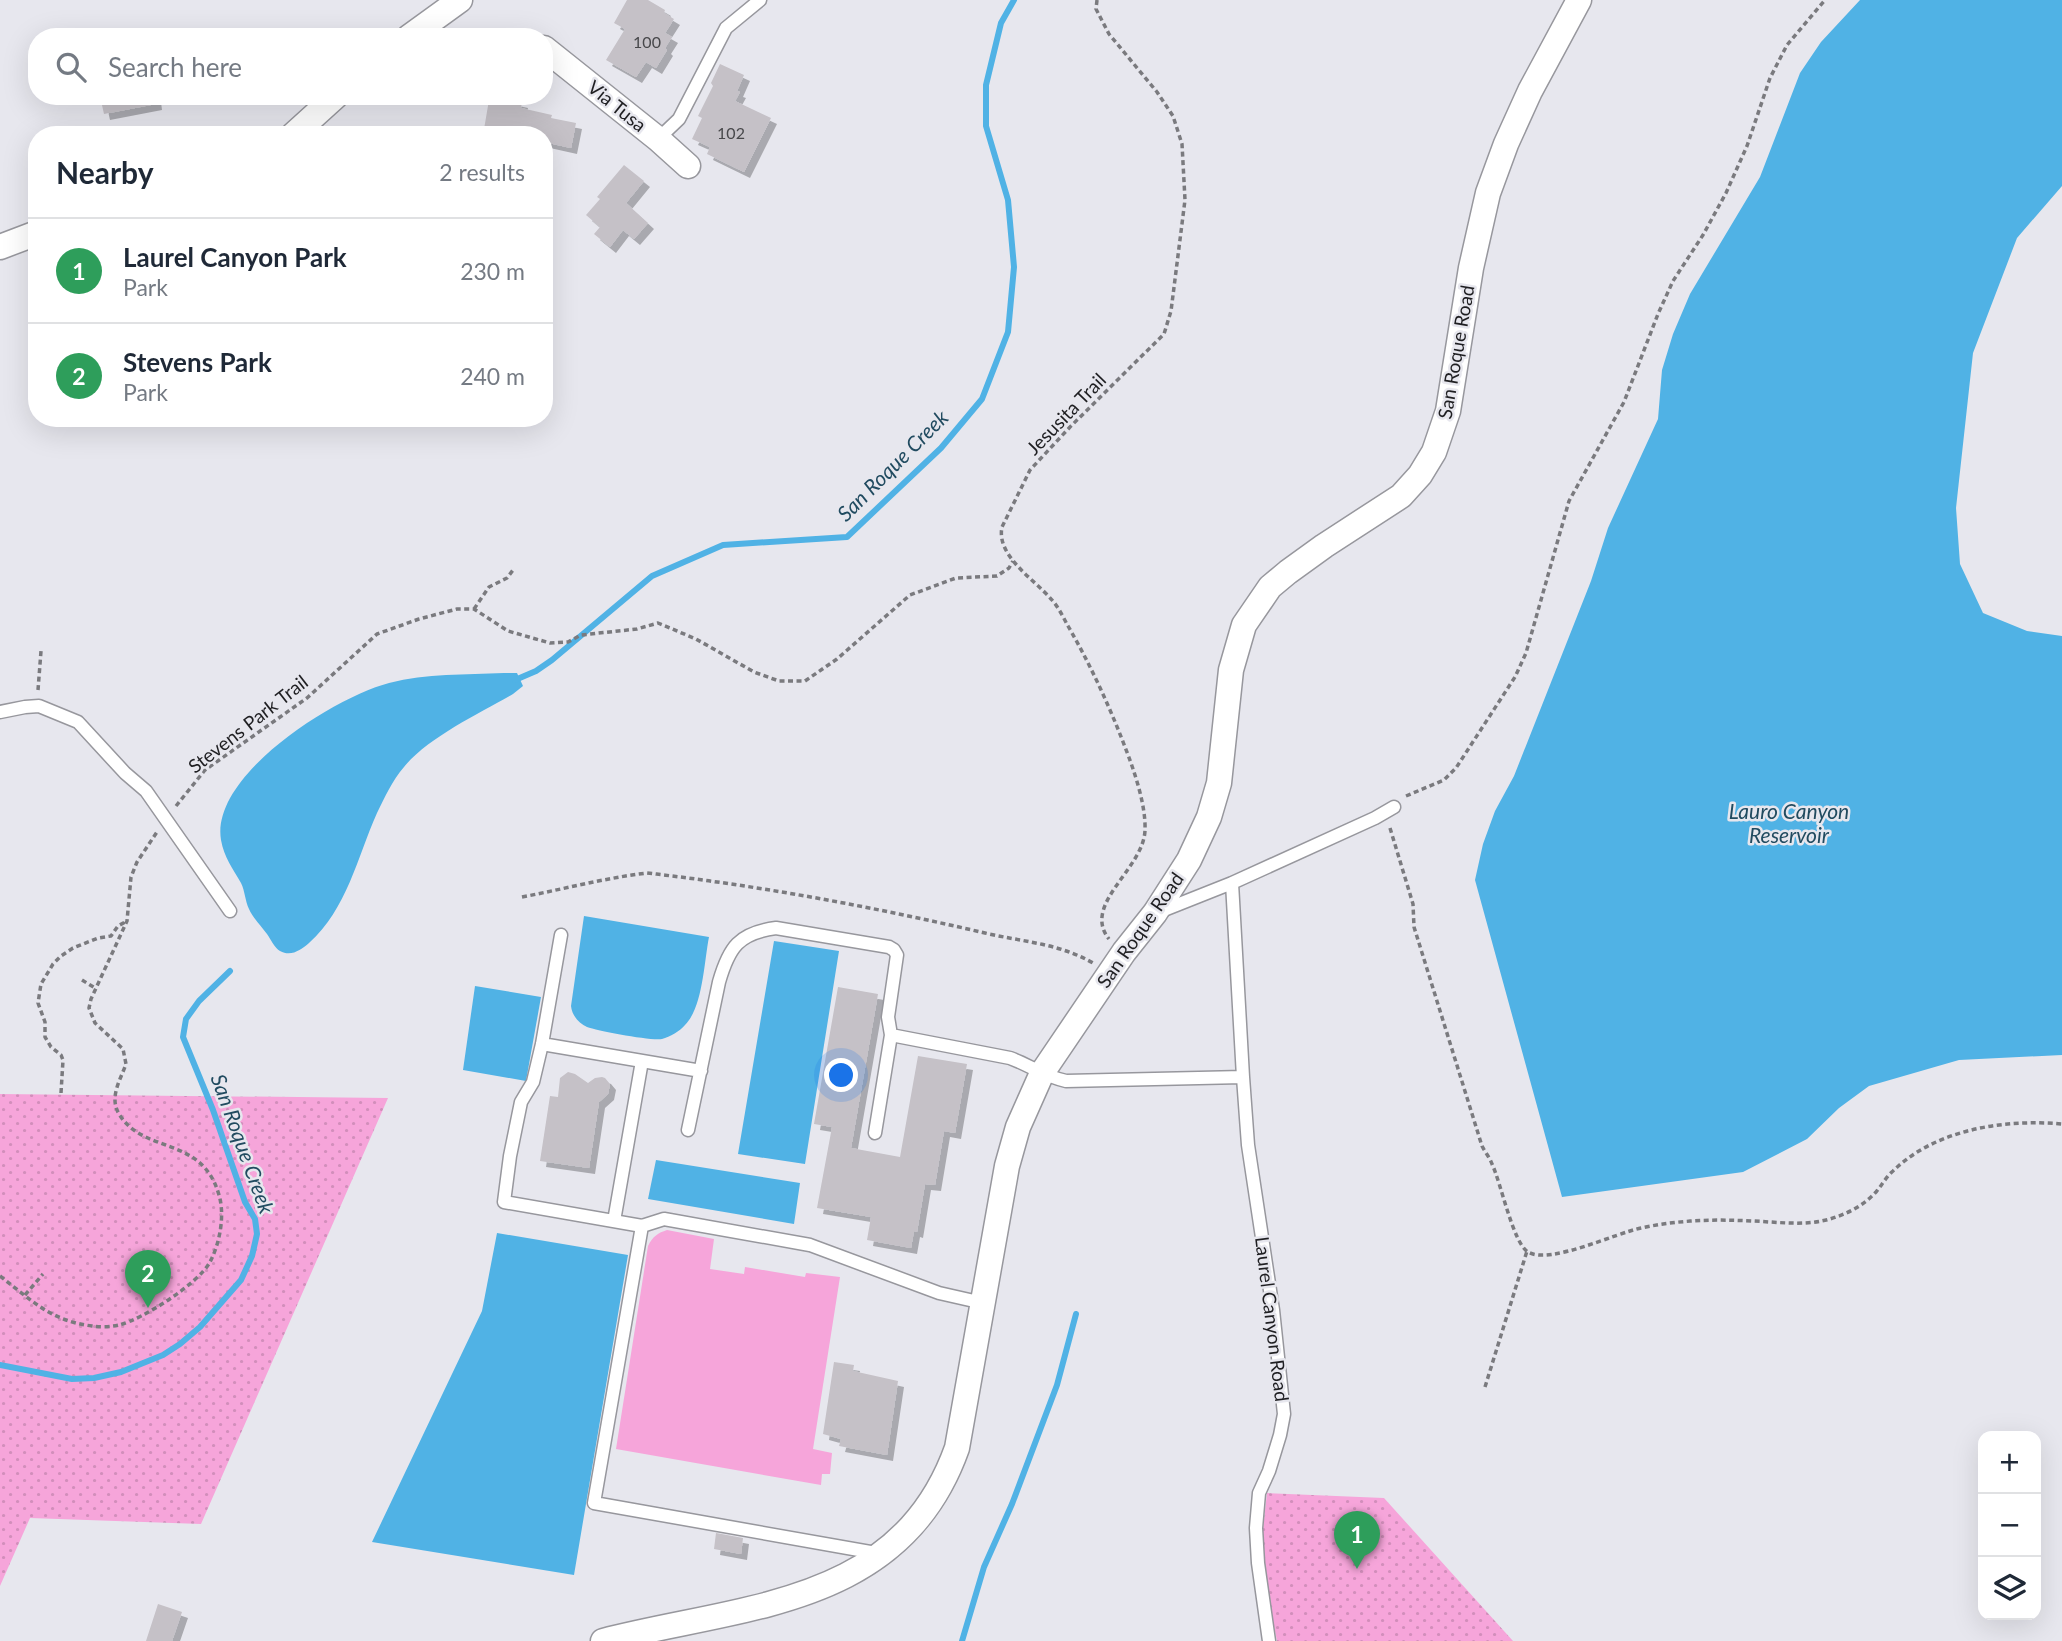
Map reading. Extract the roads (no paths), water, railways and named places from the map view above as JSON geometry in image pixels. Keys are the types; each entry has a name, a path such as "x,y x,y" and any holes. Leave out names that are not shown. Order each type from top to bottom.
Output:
{"street":[{"path":"421,28 460,0"},
{"name":"San Roque Road","path":"603,1641 767,1606 840,1580 880,1554 908,1529 930,1501 957,1448 1007,1166 1018,1126 1042,1073 1124,952 1155,914 1189,860 1209,817 1219,783 1231,670 1244,625 1270,587 1324,545 1401,496 1420,475 1434,452 1448,411 1471,268 1488,193 1530,91 1579,0"},
{"name":"Via Tusa","path":"553,55 688,166"},
{"path":"303,126 326,105"},
{"path":"0,247 28,236"}],"lane":[{"path":"658,139 679,119 726,28 760,0"},
{"path":"0,712 25,706 39,706 78,722 125,774 146,791 230,911"},
{"path":"1155,914 1232,883 1390,810"},
{"name":"Laurel Canyon Road","path":"1232,883 1248,1145 1273,1310 1284,1414 1276,1447 1259,1493 1256,1528 1269,1641"},
{"path":"688,1130 726,958 748,935 776,928 889,947 897,955 888,1017 891,1035 875,1133"},
{"path":"561,936 542,1044 533,1082 522,1102 510,1156 504,1202 642,1226 664,1219 810,1245 939,1293 983,1303"},
{"path":"891,1035 1010,1058 1054,1079 1066,1081 1242,1077"},
{"path":"542,1044 701,1071"},
{"path":"614,1221 642,1061"},
{"path":"642,1226 594,1503 880,1554"}],"water":[{"name":"Lauro Canyon Reservoir","path":"1860,0 2062,0 2062,186 2017,238 1973,353 1956,508 1960,564 1983,613 2027,631 2062,636 2062,1055 1959,1060 1869,1086 1839,1108 1807,1139 1743,1172 1562,1197 1475,880 1483,844 1495,811 1514,776 1591,581 1608,528 1658,419 1662,370 1673,334 1690,294 1760,177 1800,73 1821,42"},
{"path":"517,673 523,686 440,736 404,767 392,783 377,813 350,882 333,915 303,948 288,953 278,950 251,912 221,840 223,815 235,790 255,765 309,722 366,691 389,683 418,678"},
{"path":"584,916 709,937 696,1007 685,1025 662,1039 647,1039 593,1029 576,1019 571,1006"},
{"path":"774,941 839,951 805,1164 738,1154"},
{"path":"475,986 541,997 526,1081 463,1070"},
{"path":"656,1160 800,1183 794,1224 648,1199"},
{"path":"497,1233 628,1255 574,1575 372,1542 482,1311"}],"waterway":[{"name":"San Roque Creek","path":"515,680 552,660 652,576 723,545 847,537 941,448 982,399 1008,332 1014,267 1008,200 986,126 986,85 1001,23 1014,0"},
{"name":"San Roque Creek","path":"0,1365 72,1379 94,1378 121,1372 163,1355 180,1344 200,1327 241,1280 252,1256 257,1234 255,1219 245,1202 213,1110 183,1037 186,1019 199,1001 230,971"},
{"path":"962,1641 984,1567 1012,1504 1057,1385 1076,1314"}],"place":[{"name":"Stevens Park","path":"148,1308"},
{"name":"Laurel Canyon Park","path":"1357,1569"}]}
